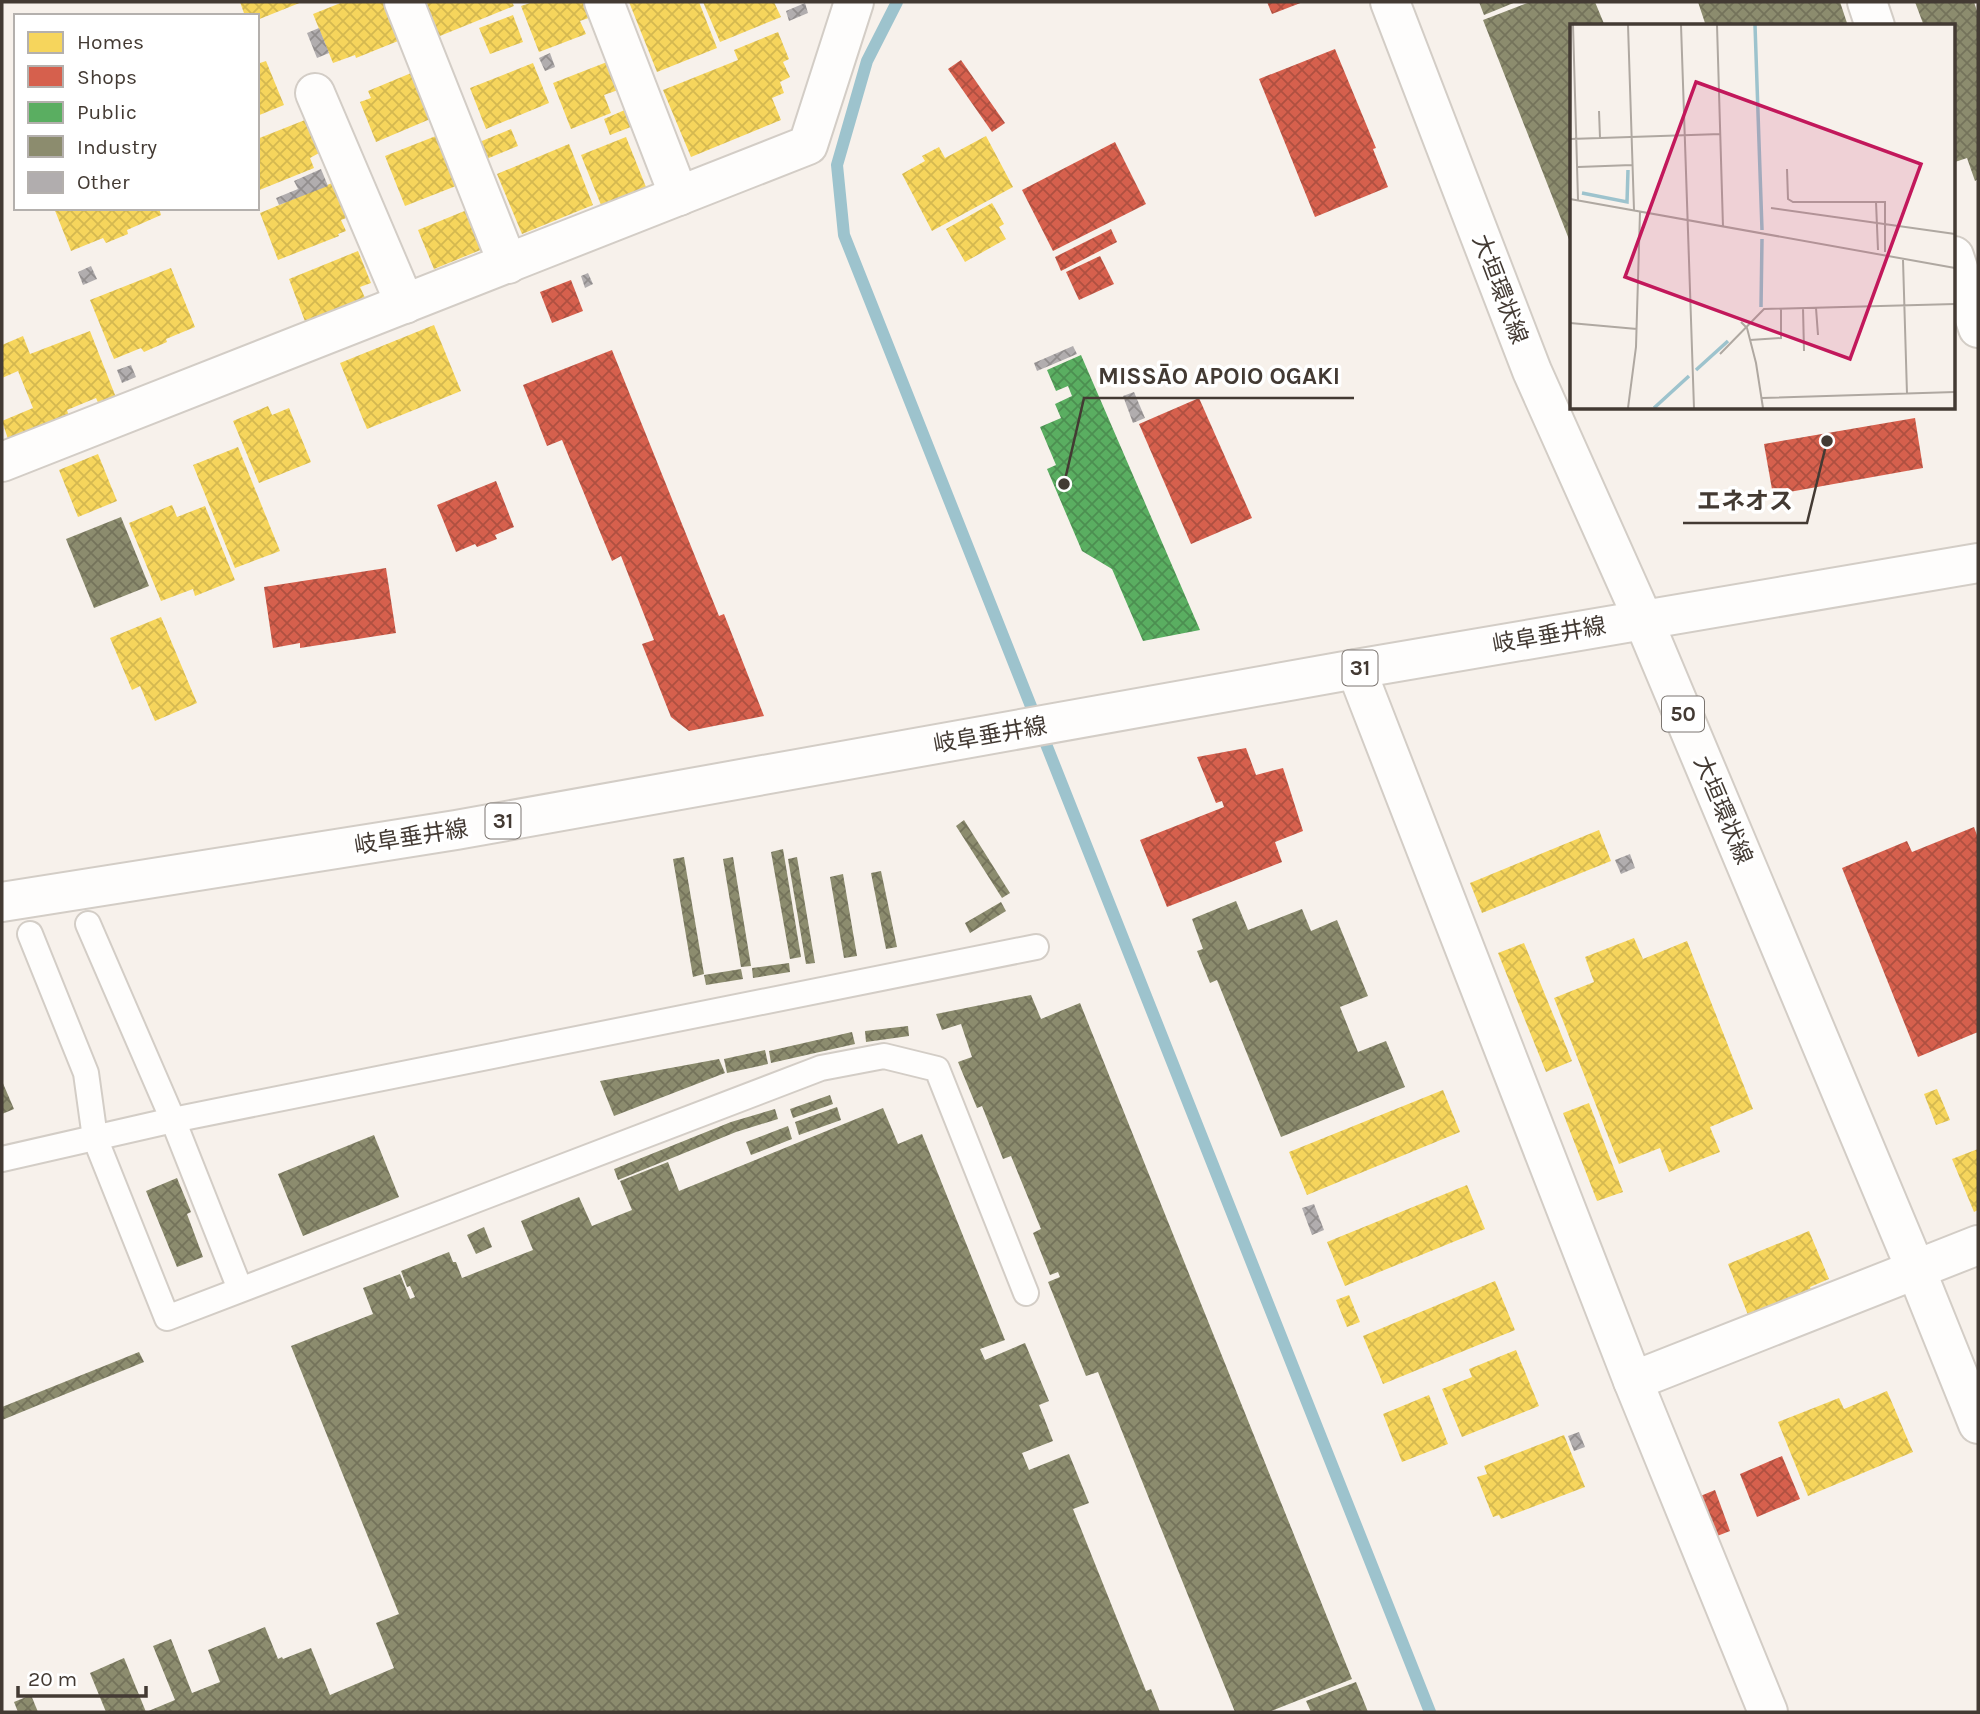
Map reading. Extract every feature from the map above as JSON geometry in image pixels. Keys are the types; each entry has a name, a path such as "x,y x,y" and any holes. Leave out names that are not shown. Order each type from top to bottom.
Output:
{"main road":[{"path":"404,2 508,264"},
{"path":"604,2 678,196"},
{"path":"2,462 808,145 854,2"},
{"name":"大垣環状線","path":"1390,2 1532,371 1643,619 1978,1424"},
{"path":"1867,2 1874,24"},
{"path":"315,93 405,304"},
{"path":"1955,259 1978,328"},
{"name":"岐阜垂井線","path":"2,902 456,830 1356,669 1978,563"},
{"path":"1356,669 1633,1381 1768,1712"},
{"path":"1633,1381 1978,1245"}],"lane":[{"path":"88,924 173,1120 240,1289"},
{"path":"30,934 86,1073 95,1138 167,1318 821,1068 884,1056 937,1069 1026,1293"},
{"path":"2,1159 173,1120 1036,947"}],"building: Homes":[{"path":"240,2 302,2 259,19 259,14 244,14"},
{"path":"343,2 389,2 403,39 356,58 355,55 333,63 313,14"},
{"path":"415,2 512,2 514,6 430,40"},
{"path":"533,2 591,2 597,15 580,21 586,34 539,52 521,6"},
{"path":"629,2 699,2 717,48 657,72"},
{"path":"703,2 774,2 781,17 720,42"},
{"path":"513,15 523,42 490,54 479,28"},
{"path":"778,32 789,59 783,62 790,77 780,82 784,93 772,98 781,120 691,157 663,90 738,60 734,50"},
{"path":"266,61 284,105 259,115 259,63"},
{"path":"607,62 618,90 604,95 611,113 571,129 553,83"},
{"path":"533,63 549,103 486,129 470,88"},
{"path":"416,71 435,117 376,142 360,102 371,98 368,91"},
{"path":"634,106 641,123 610,135 604,119"},
{"path":"305,120 319,153 310,158 314,168 259,190 259,138"},
{"path":"511,129 518,146 484,160 477,143"},
{"path":"441,134 461,184 405,206 385,156"},
{"path":"986,136 1013,187 932,231 902,174 925,161 922,156 939,147 945,158"},
{"path":"626,137 646,187 601,205 581,155"},
{"path":"569,144 593,205 522,234 497,174"},
{"path":"332,183 346,218 341,220 346,231 278,260 260,213"},
{"path":"992,203 1004,224 999,227 1006,239 965,262 946,229"},
{"path":"55,210 160,210 161,215 127,230 128,234 106,243 103,238 71,251"},
{"path":"467,210 483,249 434,269 418,230"},
{"path":"358,251 371,283 360,287 366,300 306,324 289,279"},
{"path":"171,268 195,327 144,352 141,348 114,359 90,300"},
{"path":"434,325 461,391 367,429 340,363"},
{"path":"90,331 117,400 100,407 96,398 67,410 70,420 8,439 2,421 33,408 18,371 2,378 2,345 23,336 30,354"},
{"path":"268,406 272,415 289,408 311,462 259,483 233,421"},
{"path":"238,447 280,551 235,568 193,465"},
{"path":"98,454 117,501 78,517 59,470"},
{"path":"172,505 177,517 205,506 235,580 195,596 193,589 161,601 129,523"},
{"path":"161,617 197,703 155,721 140,686 132,690 110,638"},
{"path":"1599,830 1611,861 1482,913 1470,883"},
{"path":"1634,938 1643,959 1687,941 1753,1109 1710,1127 1720,1152 1669,1172 1660,1148 1619,1164 1554,998 1594,982 1585,957"},
{"path":"1524,943 1572,1061 1546,1072 1498,953"},
{"path":"1937,1089 1950,1120 1936,1125 1924,1094"},
{"path":"1443,1090 1460,1132 1307,1195 1289,1152"},
{"path":"1589,1103 1623,1192 1597,1201 1563,1113"},
{"path":"1978,1149 1978,1210 1974,1212 1952,1159"},
{"path":"1467,1185 1485,1229 1345,1286 1327,1242"},
{"path":"1809,1231 1829,1279 1810,1287 1813,1295 1750,1320 1728,1264"},
{"path":"1495,1281 1515,1330 1383,1384 1363,1336"},
{"path":"1349,1295 1360,1322 1347,1327 1336,1300"},
{"path":"1516,1350 1539,1406 1462,1437 1442,1389 1472,1377 1469,1369"},
{"path":"1887,1391 1913,1452 1808,1496 1778,1422 1839,1398 1844,1409"},
{"path":"1429,1395 1448,1444 1402,1462 1383,1414"},
{"path":"1564,1435 1585,1487 1501,1519 1499,1515 1493,1517 1477,1477 1487,1474 1484,1466"}],"building: Shops":[{"path":"1267,2 1303,2 1272,14"},
{"path":"1335,49 1376,148 1373,149 1388,187 1315,217 1259,79"},
{"path":"961,60 1005,123 992,132 948,69"},
{"path":"1115,142 1146,204 1053,251 1022,190"},
{"path":"1111,229 1117,242 1061,271 1055,257"},
{"path":"1100,256 1114,284 1079,300 1066,272"},
{"path":"571,280 583,311 552,323 540,292"},
{"path":"612,350 719,616 724,614 764,716 689,731 671,717 642,644 654,640 621,556 612,561 562,440 547,446 523,385"},
{"path":"1199,398 1252,518 1191,544 1139,424"},
{"path":"1915,418 1923,468 1773,495 1764,444"},
{"path":"496,481 514,527 495,535 497,539 456,552 437,505"},
{"path":"386,568 396,633 300,648 300,643 273,648 264,587"},
{"path":"1246,748 1256,775 1283,768 1303,831 1275,842 1282,862 1167,907 1140,840 1224,807 1222,801 1216,803 1197,757"},
{"path":"1974,827 1978,838 1978,1032 1918,1057 1842,868 1907,841 1912,852"},
{"path":"1782,1456 1800,1499 1757,1517 1740,1474"},
{"path":"1715,1490 1730,1531 1712,1538 1698,1497"}],"building: Public":[{"path":"1081,355 1200,630 1143,641 1112,569 1082,551 1047,469 1056,465 1040,427 1061,418 1055,404 1072,396 1068,386 1056,391 1047,370"}],"building: Industry":[{"path":"1479,2 1516,2 1484,15"},
{"path":"1530,2 1595,2 1604,24 1570,24 1570,242 1483,20"},
{"path":"1698,2 1840,2 1847,24 1705,24"},
{"path":"1915,2 1974,2 1978,14 1978,179 1975,181 1967,158 1955,162 1955,24 1923,24"},
{"path":"121,517 149,586 94,608 66,539"},
{"path":"964,820 1010,893 1002,898 956,826"},
{"path":"783,849 801,957 790,959 771,852"},
{"path":"684,857 704,974 693,977 673,859"},
{"path":"733,857 751,966 741,967 723,859"},
{"path":"797,857 815,963 806,964 788,859"},
{"path":"881,871 897,947 886,949 871,873"},
{"path":"843,874 857,956 844,958 830,877"},
{"path":"1236,901 1248,930 1302,909 1311,931 1337,920 1368,996 1340,1007 1358,1052 1386,1041 1405,1087 1281,1137 1217,980 1210,983 1197,951 1203,949 1192,919"},
{"path":"1001,902 1006,911 970,933 965,923"},
{"path":"789,963 790,972 753,978 752,968"},
{"path":"741,969 743,979 706,985 704,975"},
{"path":"1031,995 1041,1019 1080,1003 1352,1679 1269,1712 1235,1712 1098,1372 1086,1376 1048,1282 1060,1277 1058,1272 1050,1275 1033,1233 1041,1229 1011,1156 1003,1159 982,1106 977,1108 958,1062 972,1057 961,1024 942,1030 936,1014"},
{"path":"908,1026 909,1036 866,1042 865,1031"},
{"path":"852,1032 855,1044 771,1063 769,1051"},
{"path":"765,1050 768,1064 727,1073 724,1059"},
{"path":"719,1059 725,1073 614,1116 600,1081"},
{"path":"2,1081 14,1109 2,1114"},
{"path":"830,1095 833,1104 793,1118 790,1109"},
{"path":"837,1107 841,1120 799,1135 795,1122"},
{"path":"883,1108 898,1144 922,1134 1005,1340 980,1349 985,1360 1025,1343 1049,1401 1039,1405 1053,1441 1022,1453 1029,1470 1069,1454 1089,1503 1073,1509 1146,1691 1151,1689 1160,1712 146,1712 175,1700 153,1646 171,1639 192,1693 220,1682 208,1650 265,1627 278,1659 311,1648 330,1695 394,1668 376,1623 399,1614 291,1346 373,1314 363,1288 400,1274 410,1299 415,1297 410,1286 407,1287 401,1271 449,1252 462,1278 533,1250 521,1221 579,1197 592,1226 632,1210 620,1181 668,1162 679,1191"},
{"path":"775,1109 778,1119 736,1132 618,1180 614,1169 731,1122"},
{"path":"788,1126 792,1139 751,1155 746,1142"},
{"path":"374,1135 399,1197 303,1236 278,1174"},
{"path":"177,1178 191,1212 187,1214 203,1257 177,1267 146,1191"},
{"path":"484,1227 492,1247 476,1254 467,1235"},
{"path":"139,1352 144,1362 2,1420 2,1407"},
{"path":"124,1658 146,1712 106,1712 90,1673"},
{"path":"1356,1682 1368,1712 1311,1712 1306,1701"},
{"path":"31,1695 38,1712 18,1712 14,1702"}],"building: Other":[{"path":"805,3 808,13 789,21 786,11"},
{"path":"319,28 329,53 317,58 307,33"},
{"path":"550,53 555,67 545,71 539,58"},
{"path":"321,169 328,186 279,205 276,198 298,189 294,181"},
{"path":"91,266 97,279 83,285 78,272"},
{"path":"588,273 593,284 585,288 581,276"},
{"path":"1073,346 1077,354 1037,371 1034,363"},
{"path":"131,365 136,377 122,383 117,370"},
{"path":"1134,392 1145,418 1133,423 1123,396"},
{"path":"1630,854 1635,868 1621,874 1615,860"},
{"path":"1314,1204 1324,1230 1312,1235 1302,1208"},
{"path":"1579,1432 1585,1447 1574,1451 1568,1436"}],"waterway":[{"path":"897,2 867,61 837,165 844,235 1430,1712"}],"place":[{"name":"エネオス","path":"1827,441"},
{"name":"MISSĀO APOIO OGAKI","path":"1064,484"}]}
